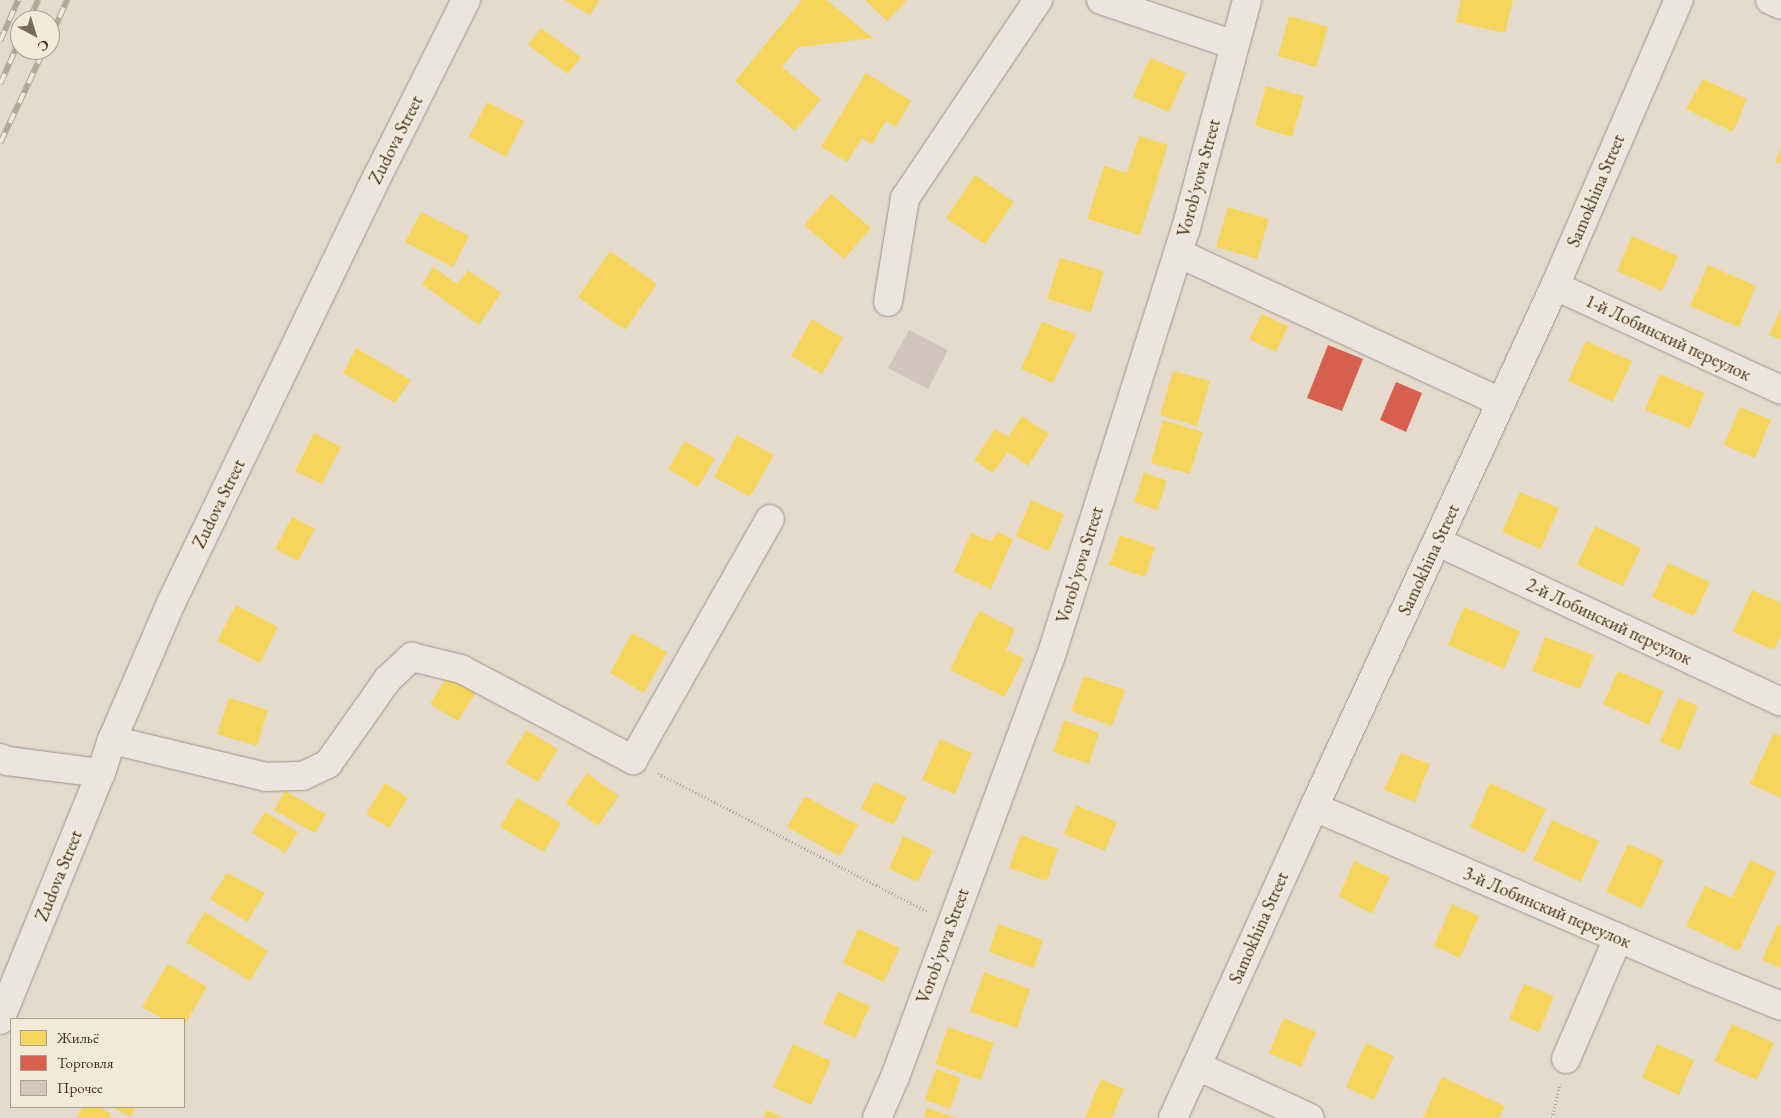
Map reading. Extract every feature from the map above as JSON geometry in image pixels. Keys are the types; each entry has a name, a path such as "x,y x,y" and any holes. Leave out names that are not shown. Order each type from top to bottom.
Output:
{"street":[{"name":"Zudova Street","path":"0,1020 101,773 112,740 171,603 366,200 466,0"},
{"path":"888,302 905,198 1038,0"},
{"path":"1101,0 1234,45"},
{"name":"Vorob'yova Street","path":"877,1118 895,1077 1050,659 1178,253 1246,0"},
{"name":"Samokhina Street","path":"1174,1118 1314,807 1438,542 1554,286 1680,0"},
{"path":"1770,0 1781,5"},
{"path":"1178,253 1500,402"},
{"name":"1-й Лобинский переулок","path":"1554,286 1781,390"},
{"path":"112,740 266,777 303,776 328,764 388,679 412,657 461,669 633,760 770,519"},
{"name":"2-й Лобинский переулок","path":"1438,542 1781,702"},
{"path":"0,758 7,761 101,773"},
{"name":"3-й Лобинский переулок","path":"1314,807 1781,1006"},
{"path":"1566,1059 1618,938"},
{"path":"1197,1066 1310,1118"}],"path":[{"path":"633,760 952,924"},
{"path":"1552,1118 1566,1059"}],"building: Жильё":[{"path":"564,0 600,0 590,15"},
{"path":"802,0 827,0 873,38 798,47 782,67 821,99 795,131 735,81"},
{"path":"865,0 907,0 887,21"},
{"path":"1461,0 1513,0 1505,33 1456,22"},
{"path":"1289,16 1328,27 1316,67 1278,56"},
{"path":"541,28 581,57 568,74 528,45"},
{"path":"1150,58 1186,73 1169,112 1133,97"},
{"path":"866,73 911,101 896,127 886,121 872,144 862,138 847,162 821,147"},
{"path":"1703,79 1747,99 1733,132 1686,109"},
{"path":"1266,86 1304,96 1292,137 1255,126"},
{"path":"487,102 524,121 506,157 469,137"},
{"path":"1139,136 1168,145 1140,235 1087,219 1104,166 1127,173"},
{"path":"1781,147 1781,164 1775,162"},
{"path":"975,175 1014,202 985,244 946,218"},
{"path":"831,194 871,228 844,259 804,225"},
{"path":"1228,207 1269,219 1257,259 1216,247"},
{"path":"421,212 469,236 453,267 405,242"},
{"path":"1632,236 1678,256 1662,291 1617,271"},
{"path":"610,251 657,284 625,330 578,297"},
{"path":"1060,258 1104,271 1091,312 1047,299"},
{"path":"1708,265 1756,286 1739,327 1690,306"},
{"path":"433,267 457,284 468,270 501,293 479,325 422,284"},
{"path":"1781,309 1781,340 1769,335"},
{"path":"1262,314 1288,326 1276,352 1249,339"},
{"path":"812,319 843,338 822,374 791,356"},
{"path":"1042,322 1076,334 1053,383 1021,369"},
{"path":"1586,341 1632,361 1613,402 1568,381"},
{"path":"356,348 411,380 395,403 343,373"},
{"path":"1173,371 1210,381 1197,426 1160,415"},
{"path":"1660,374 1705,393 1690,428 1645,410"},
{"path":"1740,407 1771,420 1755,458 1724,445"},
{"path":"1022,416 1049,434 1028,466 1008,452 993,473 974,460 995,429 1008,437"},
{"path":"1163,420 1203,432 1190,474 1151,463"},
{"path":"314,433 341,447 322,484 295,471"},
{"path":"737,435 774,455 750,497 714,477"},
{"path":"685,441 715,459 698,487 668,469"},
{"path":"1144,472 1167,481 1157,510 1134,502"},
{"path":"1520,492 1559,508 1541,549 1502,532"},
{"path":"1031,500 1064,514 1049,551 1016,536"},
{"path":"292,517 315,529 298,561 275,549"},
{"path":"1595,526 1641,548 1623,586 1577,565"},
{"path":"998,532 1013,539 991,589 954,572 971,533 991,541"},
{"path":"1120,535 1155,547 1145,577 1109,565"},
{"path":"1668,563 1710,582 1694,616 1652,597"},
{"path":"1752,590 1781,603 1781,635 1774,650 1733,632"},
{"path":"236,605 278,627 260,663 217,641"},
{"path":"1464,607 1520,631 1504,669 1448,645"},
{"path":"979,611 1015,629 1006,650 1024,658 1005,697 950,670"},
{"path":"632,633 667,652 644,693 610,673"},
{"path":"1545,637 1594,655 1580,689 1532,671"},
{"path":"1618,671 1664,691 1649,725 1603,704"},
{"path":"448,675 476,692 458,721 430,704"},
{"path":"1084,676 1125,690 1112,726 1071,711"},
{"path":"229,698 268,710 257,746 217,734"},
{"path":"1678,698 1698,706 1680,750 1660,742"},
{"path":"1064,720 1099,733 1089,764 1053,752"},
{"path":"526,730 558,749 538,782 506,763"},
{"path":"1774,733 1781,736 1781,798 1750,784"},
{"path":"940,739 972,753 955,794 922,780"},
{"path":"1401,753 1430,764 1415,802 1384,790"},
{"path":"587,773 619,796 598,826 566,803"},
{"path":"874,782 907,797 894,825 861,809"},
{"path":"385,783 408,798 389,828 366,814"},
{"path":"1490,783 1546,809 1525,853 1470,827"},
{"path":"285,791 326,814 315,833 274,810"},
{"path":"805,796 858,825 840,856 787,827"},
{"path":"517,798 561,823 544,852 500,827"},
{"path":"1076,805 1117,822 1105,851 1064,834"},
{"path":"265,812 298,832 285,853 252,833"},
{"path":"1552,820 1599,841 1581,882 1533,860"},
{"path":"1021,835 1058,849 1047,881 1009,868"},
{"path":"903,836 933,850 918,882 889,869"},
{"path":"1628,844 1664,860 1642,908 1606,892"},
{"path":"1750,860 1776,872 1739,951 1686,926 1705,886 1732,898"},
{"path":"1354,861 1390,877 1372,914 1339,896"},
{"path":"227,873 265,893 247,922 210,899"},
{"path":"1452,904 1479,916 1460,958 1434,946"},
{"path":"205,912 268,951 250,981 186,942"},
{"path":"998,924 1043,940 1034,968 989,952"},
{"path":"1778,924 1781,925 1781,968 1762,960"},
{"path":"858,929 900,948 884,982 843,963"},
{"path":"168,964 207,987 185,1024 185,1018 161,1018 142,1007"},
{"path":"984,972 1030,989 1017,1028 970,1012"},
{"path":"1524,984 1554,996 1539,1032 1509,1019"},
{"path":"838,992 870,1006 855,1038 823,1023"},
{"path":"1284,1018 1316,1032 1301,1067 1269,1053"},
{"path":"1732,1024 1774,1043 1757,1080 1714,1061"},
{"path":"948,1027 994,1043 981,1080 935,1064"},
{"path":"1366,1043 1394,1056 1374,1100 1346,1087"},
{"path":"793,1044 831,1061 811,1105 773,1087"},
{"path":"1657,1044 1694,1060 1679,1095 1642,1078"},
{"path":"936,1069 961,1078 950,1109 925,1100"},
{"path":"1442,1077 1505,1106 1499,1118 1423,1118"},
{"path":"1101,1079 1124,1089 1112,1118 1085,1118"},
{"path":"82,1108 101,1108 111,1114 109,1118 76,1118"},
{"path":"115,1108 136,1108 130,1117"},
{"path":"927,1108 957,1118 924,1118"},
{"path":"767,1110 784,1118 763,1118"}],"building: Торговля":[{"path":"1328,345 1363,359 1342,411 1307,398"},
{"path":"1396,382 1422,393 1406,432 1380,420"}],"building: Прочее":[{"path":"909,330 948,350 928,389 888,368"}],"railway":[{"path":"0,41 18,0"},
{"path":"34,10 38,0"},
{"path":"60,16 67,0"},
{"path":"0,84 11,60"},
{"path":"0,143 39,60"}]}
